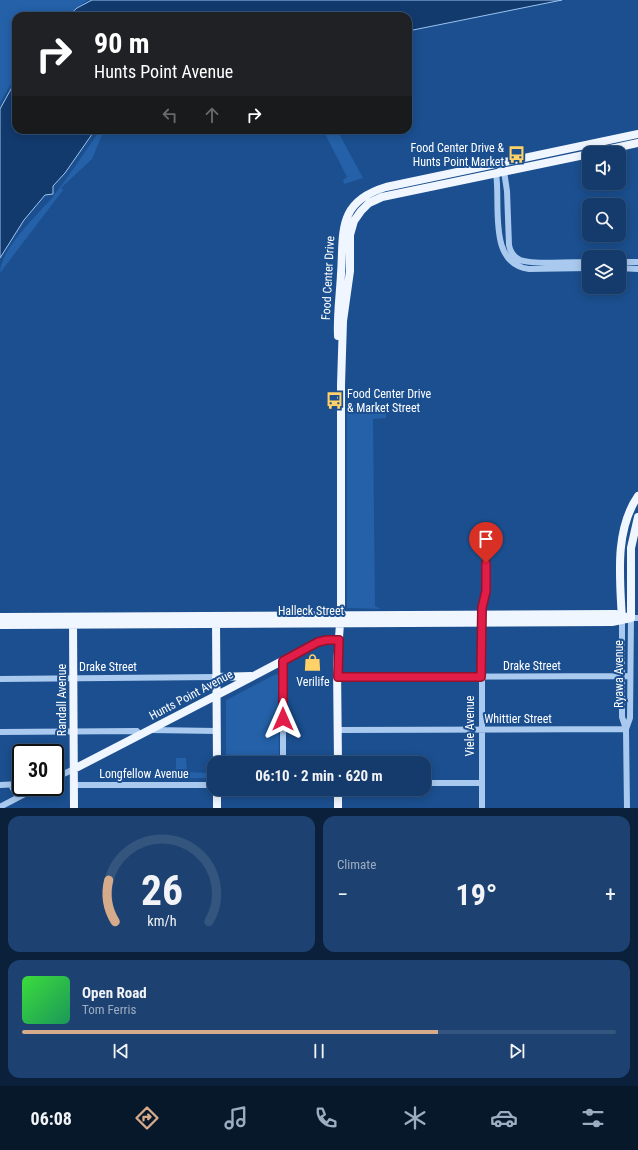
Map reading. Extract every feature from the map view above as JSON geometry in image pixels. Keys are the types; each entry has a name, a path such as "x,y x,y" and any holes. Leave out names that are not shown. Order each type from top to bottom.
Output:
{"main road":[{"name":"Food Center Drive","path":"341,385 338,364 337,306 341,273 342,236 347,217 359,201 375,191 638,134"},
{"name":"Food Center Drive","path":"624,146 638,143"},
{"name":"Food Center Drive","path":"338,756 338,677 341,619 341,385 343,364 343,330 350,271 350,235 352,225 361,211 373,201 382,197 582,155"},
{"path":"411,190 458,172"},
{"path":"622,618 622,539 629,513 638,496"},
{"path":"634,618 631,548 638,516"},
{"name":"Halleck Street","path":"0,617 73,621 634,618"},
{"name":"Halleck Street","path":"0,625 73,621"},
{"name":"Randall Avenue","path":"73,621 74,808"},
{"path":"216,621 217,756"},
{"name":"Hunts Point Avenue","path":"74,769 216,697 251,676 318,642 339,640"},
{"path":"216,677 251,676"},
{"path":"217,796 217,808"},
{"path":"338,796 338,808"}],"street":[{"path":"497,164 507,191 509,245 516,257 528,262 582,262"},
{"path":"500,172 499,237 503,252 511,262 522,269 582,268"},
{"path":"626,262 638,262"},
{"path":"626,268 638,269"},
{"name":"Viele Avenue","path":"482,808 482,603 486,591 486,549"},
{"name":"Ryawa Avenue","path":"622,618 622,717 626,729 627,808"},
{"name":"Ryawa Avenue","path":"626,729 630,718 630,676 634,618"},
{"path":"283,661 283,756"},
{"name":"Drake Street","path":"338,677 630,676"},
{"name":"Drake Street","path":"0,679 216,677"},
{"path":"168,721 174,732"},
{"name":"Whittier Street","path":"338,730 626,729"},
{"path":"0,732 137,730 140,735"},
{"path":"150,730 174,732 217,731"},
{"path":"118,731 124,744"},
{"name":"Hunts Point Avenue","path":"64,774 74,769"},
{"path":"431,783 482,783"},
{"path":"0,785 11,785 18,797 0,807"},
{"name":"Longfellow Avenue","path":"74,785 207,785"}],"shaded area":[{"path":"0,0 88,0 71,12 12,12 12,82 0,103"},
{"path":"92,0 562,0 412,30 412,12 72,12"},
{"path":"12,87 12,134 92,134 65,173 53,186 53,194 45,195 24,220 0,258 0,109"},
{"path":"97,134 104,134 92,159 61,188 63,190 0,273 6,254 12,244 52,198"},
{"path":"325,134 339,134 363,178 344,184 343,180 347,177"},
{"path":"347,405 385,405 386,418 373,419 375,606 381,609 347,608"},
{"path":"276,674 278,675 279,756 226,756 226,700"},
{"path":"176,758 186,758 187,772 207,773 207,778 176,778"}],"place":[{"name":"Food Center Drive & Hunts Point Market","path":"517,155"},
{"name":"Food Center Drive & Market Street","path":"334,401"},
{"name":"Verilife","path":"313,663"}],"route":[{"path":"283,719 283,661 318,642 327,640 339,640 338,677 481,677 482,603 486,591 486,563"}]}
